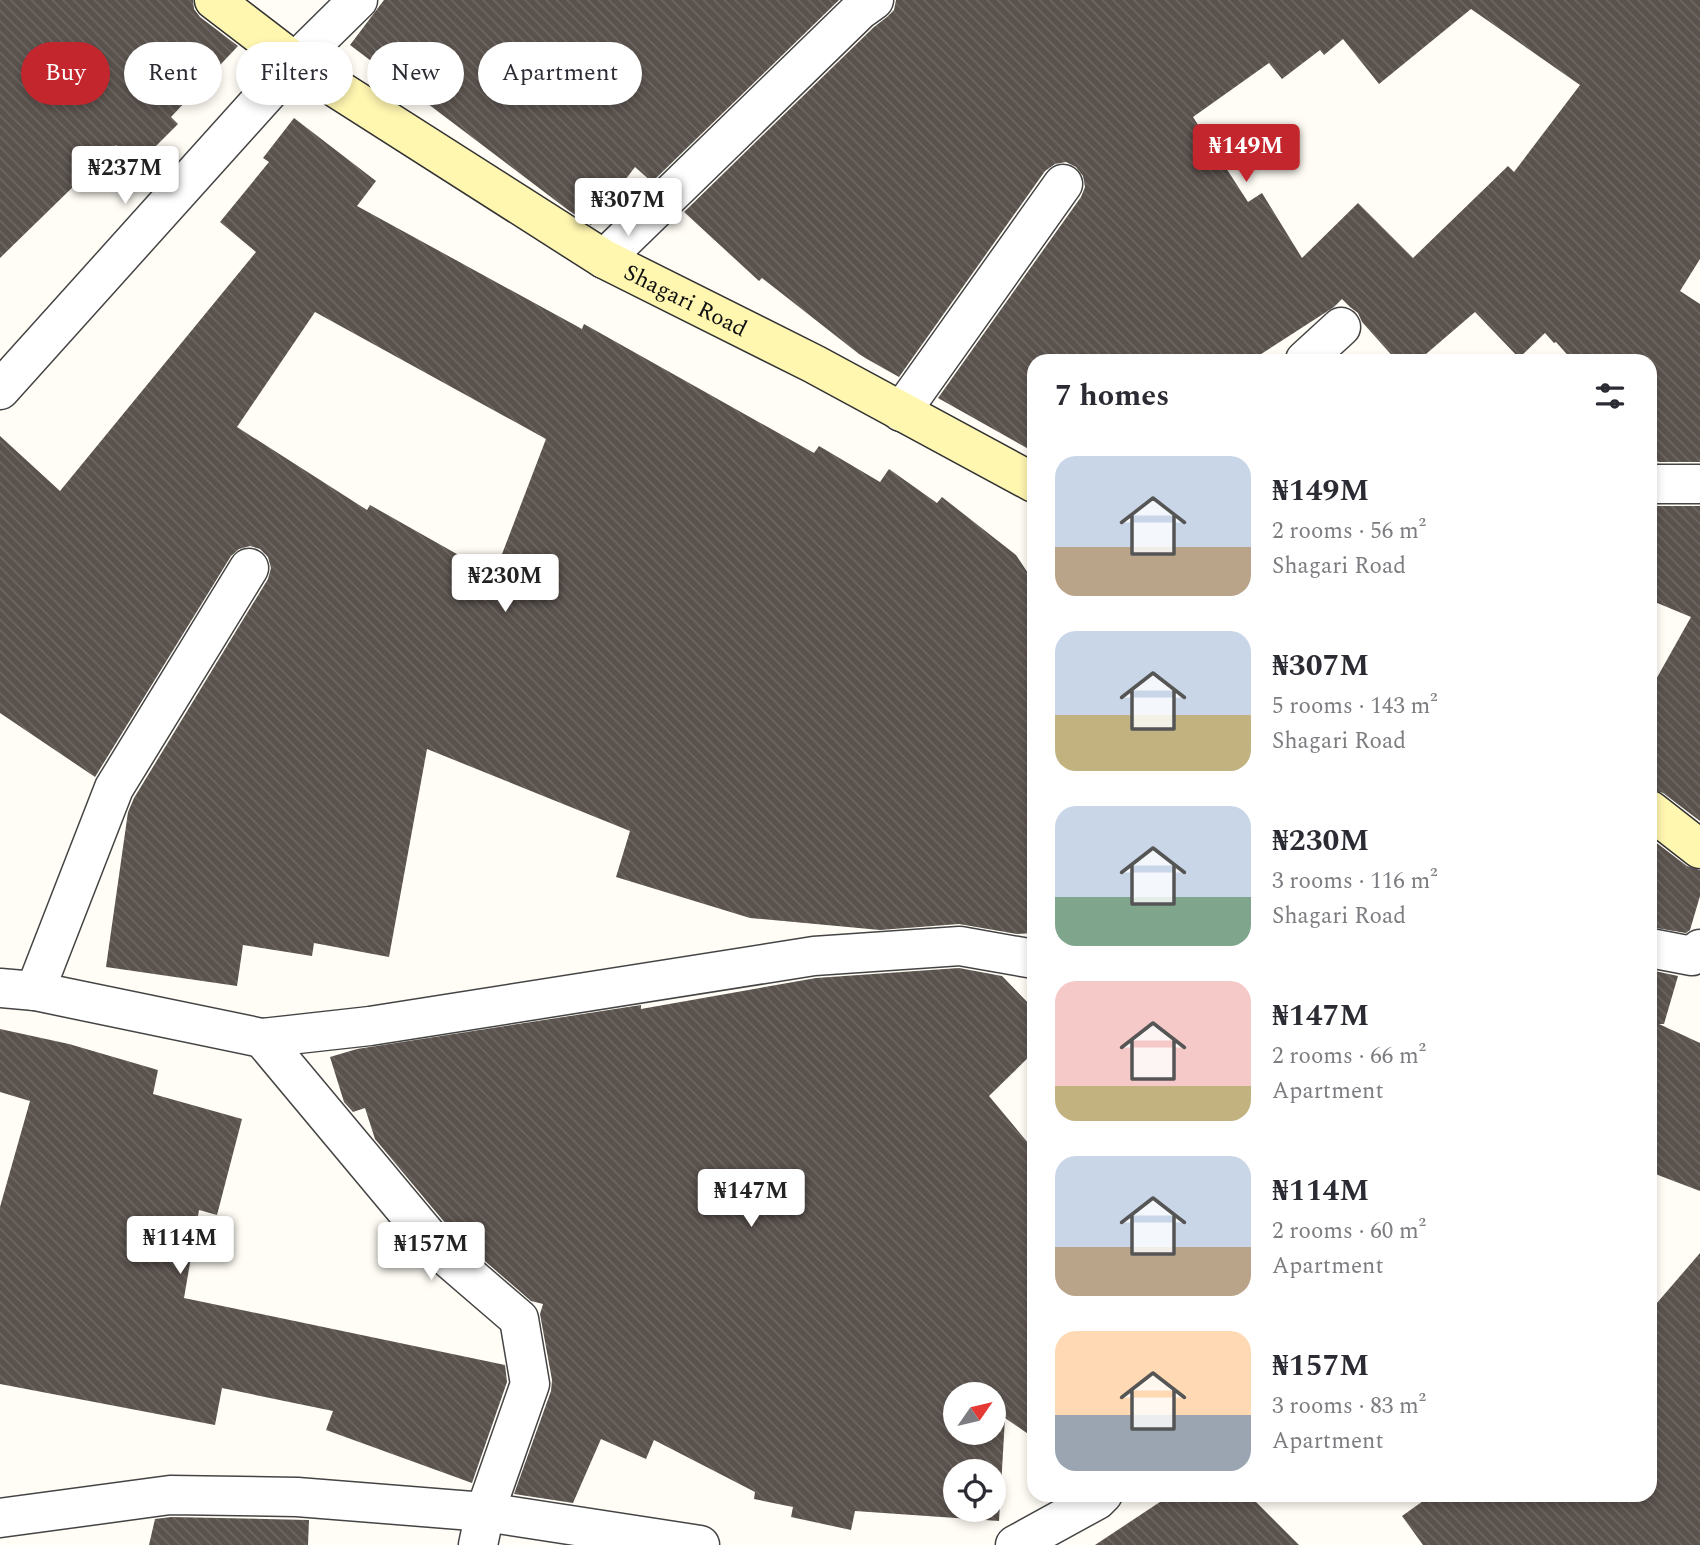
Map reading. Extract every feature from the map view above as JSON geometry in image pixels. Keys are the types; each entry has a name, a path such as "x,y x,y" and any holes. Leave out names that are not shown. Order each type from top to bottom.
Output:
{"street":[{"name":"Shagari Road","path":"214,0 269,42"},
{"path":"315,42 358,0"},
{"path":"604,259 860,10 874,0"},
{"name":"Shagari Road","path":"353,99 604,259 814,364 1027,479"},
{"path":"0,390 256,105"},
{"path":"901,412 1063,184"},
{"path":"1312,354 1341,327"},
{"path":"1657,484 1700,484"},
{"path":"249,568 114,788 18,990 262,1038 370,1026 814,956 960,946 1027,958"},
{"path":"1657,815 1700,849"},
{"path":"1657,949 1692,956 1700,949"},
{"path":"262,1038 440,1251 519,1319 530,1384 481,1528"},
{"path":"0,1518 170,1495 297,1497 481,1528 700,1545"},
{"path":"1014,1545 1093,1502"}],"building":[{"path":"0,0 193,0 194,9 200,17 236,44 236,48 222,63 222,42 124,42 124,105 182,105 171,117 178,124 136,166 116,145 0,258"},
{"path":"384,0 839,0 652,182 635,167 591,225 429,105 464,105 464,42 367,42 367,58 353,47 352,42"},
{"path":"896,0 1700,0 1700,259 1680,291 1700,304 1700,462 1657,461 1657,354 1567,354 1545,333 1523,354 1515,354 1475,312 1426,354 1391,354 1362,322 1358,313 1342,299 1334,307 1261,354 1027,354 1027,448 938,398 1081,197 1085,187 1083,176 1076,167 1066,162 1055,164 1045,171 899,377 859,354 762,278 759,281 684,212 894,10","holes":["1471,9 1580,85 1514,172 1508,166 1413,258 1358,203 1302,258 1262,193 1248,202 1193,117 1269,63 1282,79 1320,50 1324,55 1343,39 1379,84"]},
{"path":"294,118 376,181 357,206 582,329 584,324 814,453 819,446 880,482 889,469 937,503 942,497 1016,555 1027,572 1027,933 959,924 880,930 750,918 616,877 630,831 427,749 389,957 314,943 312,956 243,945 237,986 106,967 128,812 268,579 271,568 268,557 260,549 250,546 239,549 231,556 95,777 0,713 0,436 60,491 256,252 220,222 269,162 263,158","holes":["315,312 546,439 494,575 370,505 367,510 237,427"]},
{"path":"1657,506 1700,506 1700,821 1657,791 1657,678 1691,617 1657,603"},
{"path":"1657,843 1687,866 1700,870 1700,896 1690,930 1686,933 1657,928"},
{"path":"959,968 1002,976 1027,1002 1027,1059 989,1096 1027,1142 1027,1433 1006,1419 1006,1382 943,1382 943,1446 1003,1446 1003,1459 943,1459 943,1517 855,1511 851,1530 791,1517 793,1507 754,1499 755,1492 654,1440 646,1459 601,1439 573,1503 514,1494 551,1391 552,1380 540,1314 543,1304 531,1301 456,1236 375,1139 365,1108 353,1112 344,1102 330,1057 357,1049 641,1005 641,1009 816,978"},
{"path":"1657,972 1678,976 1664,1024 1659,1024 1700,1043 1700,1191 1657,1175"},
{"path":"0,1029 69,1044 158,1070 153,1094 242,1119 217,1215 199,1210 184,1298 505,1365 507,1382 472,1483 326,1430 333,1411 222,1388 215,1425 0,1384 0,1207 30,1101 0,1092"},
{"path":"1700,1253 1700,1545 1423,1545 1402,1516 1422,1502 1657,1502 1657,1303"},
{"path":"1160,1502 1256,1502 1299,1545 1095,1545"},
{"path":"171,1517 309,1520 308,1545 149,1545 155,1519"}]}
